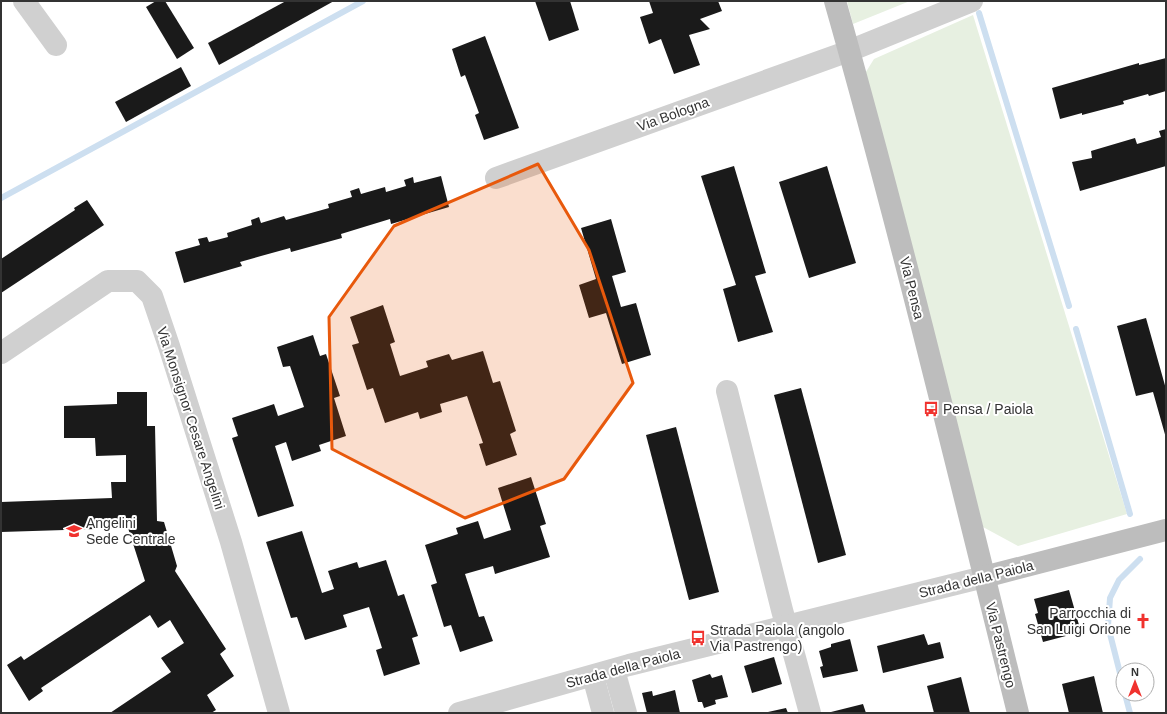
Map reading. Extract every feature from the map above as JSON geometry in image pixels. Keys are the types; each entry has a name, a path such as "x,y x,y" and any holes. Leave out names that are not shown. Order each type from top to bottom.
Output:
{"street":[{"path":"24,1 56,44"},
{"name":"Via Pensa","path":"835,1 862,93 928,349 984,577"},
{"name":"Via Bologna","path":"496,178 850,51 972,1"},
{"name":"Via Monsignor Cesare Angelini","path":"1,353 108,281 137,281 152,296 231,542 279,713"},
{"path":"727,391 786,626 810,713"},
{"name":"Strada della Paiola","path":"459,713 614,670 1166,530"},
{"name":"Via Pastrengo","path":"984,577 1018,713"},
{"path":"614,670 626,713"},
{"path":"593,676 603,713"}],"highlighted area":[{"path":"538,164 589,250 633,383 564,479 465,518 332,449 329,317 394,226"}],"green space":[{"path":"847,1 910,1 853,24"},
{"path":"973,15 1127,514 1018,546 983,527 864,75 874,59"}],"building":[{"path":"156,1 165,1 194,48 177,59 146,7"},
{"path":"286,1 334,1 219,65 208,43"},
{"path":"535,1 570,1 579,30 549,41"},
{"path":"649,1 718,1 722,11 700,19 710,29 689,35 700,65 674,74 661,39 649,44 640,17 653,13"},
{"path":"485,36 519,128 484,140 475,115 479,113 465,75 461,77 452,49"},
{"path":"1166,58 1166,91 1123,101 1124,104 1060,119 1052,88 1139,63 1139,65"},
{"path":"181,67 191,86 126,122 115,102"},
{"path":"1166,129 1166,166 1080,191 1072,162 1092,158 1091,151 1135,138 1137,144 1161,137 1159,131"},
{"path":"734,166 766,273 755,276 773,332 738,342 723,289 736,285 701,176"},
{"path":"827,166 856,263 809,278 779,182"},
{"path":"441,176 449,207 391,224 390,219 341,234 342,238 291,252 290,248 240,262 242,266 184,283 175,252 200,245 198,239 207,237 209,242 228,237 227,233 252,225 251,220 259,217 261,223 284,216 286,220 329,208 328,204 352,197 350,191 359,188 361,194 385,187 386,192 406,186 404,180 413,177 414,183"},
{"path":"87,200 104,225 1,293 1,259 75,210 74,208"},
{"path":"611,219 626,272 612,276 621,307 636,303 651,355 622,364 606,313 589,318 579,285 596,279 581,228"},
{"path":"383,305 395,342 390,344 400,376 428,367 426,361 449,354 452,360 483,351 493,383 500,381 516,431 510,434 517,455 486,466 479,444 483,443 467,396 440,404 442,412 420,419 418,412 385,423 373,388 367,390 352,345 359,343 350,317"},
{"path":"1146,318 1166,389 1166,438 1153,392 1136,396 1117,326"},
{"path":"313,335 320,356 326,354 340,396 334,398 346,436 319,445 321,451 292,461 286,442 275,446 294,506 258,517 232,438 238,436 232,418 274,404 278,416 304,407 290,366 283,367 277,347"},
{"path":"801,388 846,555 818,563 774,395"},
{"path":"117,392 147,392 147,426 155,426 157,521 164,522 177,566 175,571 226,649 220,654 234,676 207,695 216,710 211,713 110,713 171,672 161,658 184,643 170,620 158,628 150,615 41,688 43,691 29,701 7,665 21,656 24,660 145,581 128,528 1,532 1,502 112,498 111,482 126,482 126,455 96,456 95,438 64,438 64,406 117,404"},
{"path":"676,427 719,592 689,600 646,435"},
{"path":"531,477 546,524 540,526 550,557 495,574 493,566 465,574 479,617 484,616 493,641 460,652 451,625 444,627 431,585 437,583 425,545 458,534 456,528 478,521 484,539 511,530 498,488"},
{"path":"302,531 322,593 334,589 328,571 357,562 359,568 386,560 398,596 404,594 418,636 412,638 420,664 384,676 376,650 382,648 369,607 343,615 347,627 305,640 297,617 291,618 266,542"},
{"path":"1069,590 1081,632 1043,642 1035,614 1038,613 1034,599"},
{"path":"924,634 928,645 940,642 944,658 883,673 877,646"},
{"path":"850,639 858,671 823,678 820,667 823,666 819,651 831,647 831,644"},
{"path":"774,657 782,684 752,693 744,666"},
{"path":"710,674 712,678 722,675 728,697 715,700 716,704 704,708 702,702 698,702 692,680"},
{"path":"1094,676 1103,713 1069,713 1062,684"},
{"path":"961,677 970,713 934,713 927,686"},
{"path":"675,690 680,713 647,713 642,693 652,691 653,696"},
{"path":"863,704 866,713 831,712"},
{"path":"786,708 788,713 768,713 768,712"}],"waterway":[{"path":"1,198 363,1"},
{"path":"979,13 1069,306"},
{"path":"1076,329 1130,514"},
{"path":"1117,662 1108,626 1110,598 1119,580 1140,559"},
{"path":"1127,702 1130,713"}],"place":[{"name":"Pensa / Paiola","path":"931,409"},
{"name":"Angelini Sede Centrale","path":"74,531"},
{"name":"Parrocchia di San Luigi Orione","path":"1143,621"},
{"name":"Strada Paiola (angolo Via Pastrengo)","path":"698,638"}]}
